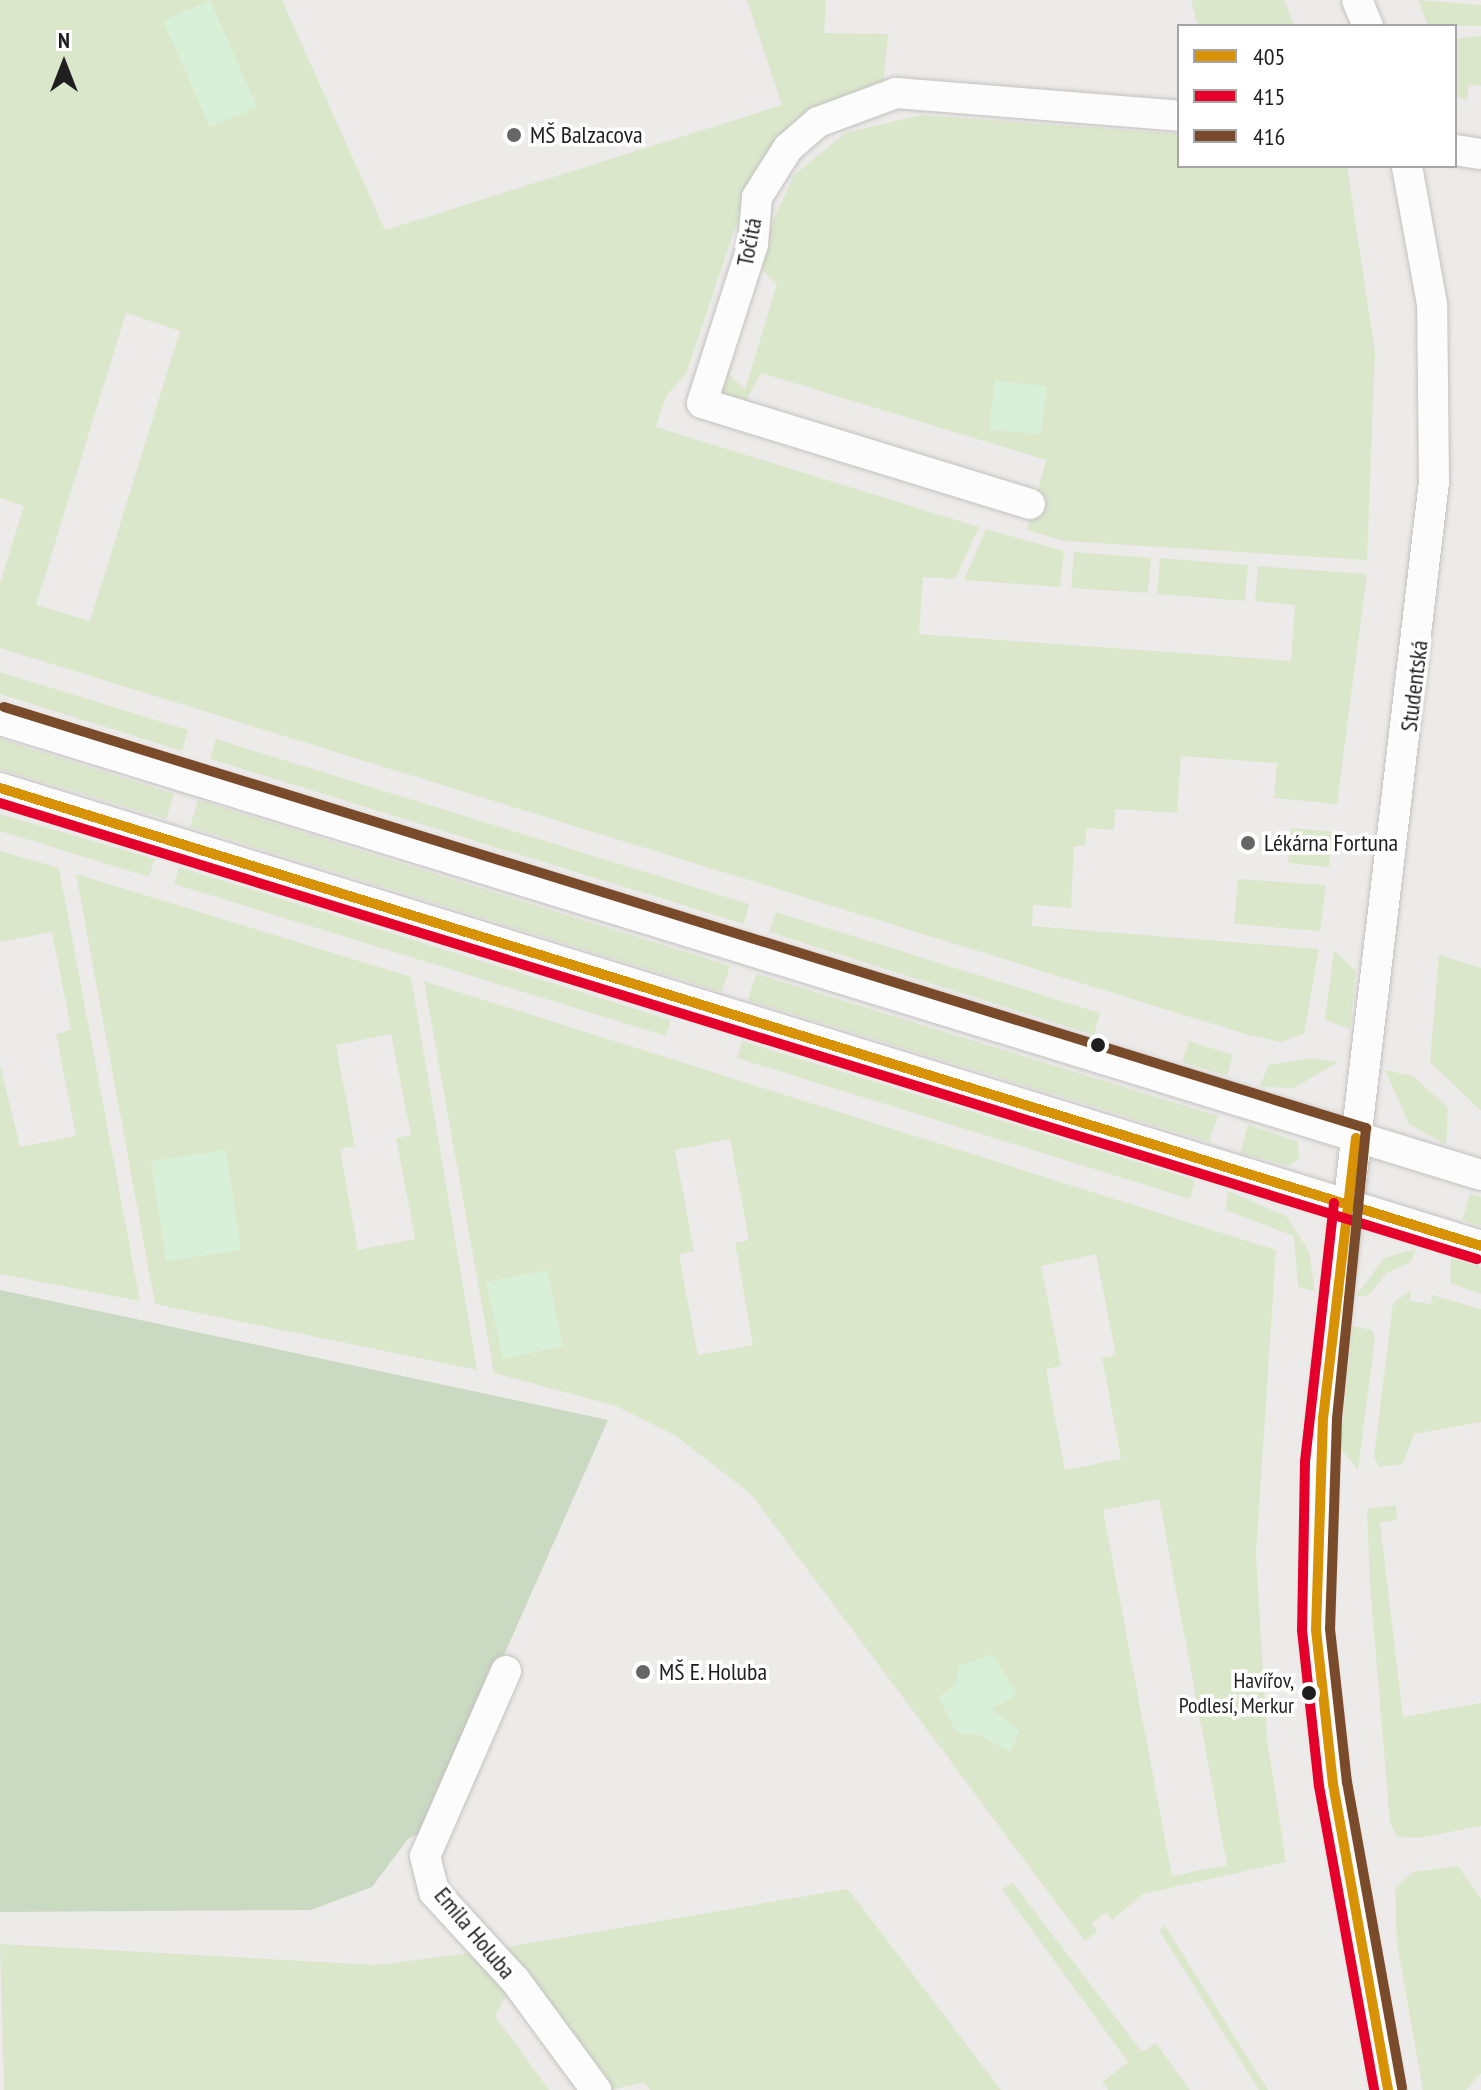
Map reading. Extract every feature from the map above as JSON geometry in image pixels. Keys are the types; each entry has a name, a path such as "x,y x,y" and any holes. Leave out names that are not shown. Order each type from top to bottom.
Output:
{"street":[{"path":"1357,0 1367,24"},
{"name":"Točitá","path":"1030,504 702,403 753,244 757,197 788,148 818,122 896,93 1177,116"},
{"path":"1457,150 1481,154"},
{"name":"Studentská","path":"1388,2090 1333,1784 1316,1630 1319,1464 1434,482 1432,304 1407,168"},
{"path":"0,720 1481,1175"},
{"path":"0,788 1481,1246"},
{"name":"Emila Holuba","path":"506,1671 425,1856 434,1892 515,1980 596,2090"}],"green space":[{"path":"0,0 282,0 385,230 782,105 747,0 826,0 824,33 888,34 883,88 766,156 754,172 686,374 666,396 656,427 979,527 955,579 923,577 919,634 1291,661 1295,605 1255,601 1258,566 1367,574 1337,804 1274,798 1277,763 1181,756 1177,813 1115,809 1114,830 1087,828 1085,846 1074,846 1071,908 1033,905 1032,926 1319,949 1304,1034 1280,1042 1245,1034 0,648 0,583 24,506 0,498","holes":["126,313 180,331 90,621 36,605"]},
{"path":"210,0 257,107 210,127 163,21"},
{"path":"1191,0 1284,0 1294,24 1197,24"},
{"path":"1418,0 1481,5 1481,26 1427,24"},
{"path":"1481,36 1481,86 1469,84 1467,100 1457,97 1457,39"},
{"path":"921,115 1177,134 1177,168 1347,168 1375,352 1367,560 1064,541 1027,530 1046,460 761,373 745,403 720,395 722,367 745,390 777,284 754,262 794,175 845,133"},
{"path":"995,381 1047,386 1041,434 989,430"},
{"path":"986,529 1064,551 1060,587 964,580"},
{"path":"1074,552 1151,558 1148,593 1071,588"},
{"path":"1160,558 1248,565 1245,601 1157,594"},
{"path":"0,672 188,730 182,751 0,694"},
{"path":"0,739 174,794 166,819 0,769"},
{"path":"216,739 749,904 744,924 210,759"},
{"path":"198,800 730,966 722,992 190,827"},
{"path":"0,814 155,859 149,877 0,831"},
{"path":"1291,828 1333,832 1329,867 1288,863"},
{"path":"0,851 59,868 140,1301 0,1274 0,1064 20,1147 76,1136 56,1034 71,1030 52,932 0,942"},
{"path":"179,867 671,1020 666,1036 174,884"},
{"path":"76,874 411,977 477,1370 155,1304","holes":["391,1034 411,1135 396,1138 415,1239 358,1250 340,1149 355,1146 336,1045"]},
{"path":"1238,879 1326,885 1320,931 1234,924"},
{"path":"776,912 1100,1013 1094,1035 769,932"},
{"path":"1334,951 1356,971 1350,1029 1325,1020"},
{"path":"1439,955 1481,968 1481,1111 1430,1062"},
{"path":"756,974 1218,1116 1209,1142 748,1000"},
{"path":"424,981 1276,1250 1256,1554 1267,1739 1286,1862 1143,1894 1112,1920 1106,1912 1092,1923 1097,1931 1085,1941 750,1493 674,1435 616,1406 494,1373","holes":["730,1139 749,1240 735,1243 753,1345 698,1355 679,1255 694,1251 675,1150","1096,1254 1116,1355 1102,1358 1121,1459 1065,1470 1046,1369 1061,1366 1041,1266","1159,1499 1227,1865 1172,1876 1103,1510","955,1686 1010,1751 939,1697"]},
{"path":"742,1041 1195,1180 1190,1199 737,1058"},
{"path":"1189,1041 1233,1055 1227,1076 1182,1062"},
{"path":"1311,1058 1338,1062 1294,1088 1260,1087 1268,1065"},
{"path":"1385,1070 1413,1076 1448,1108 1446,1145 1409,1124"},
{"path":"1248,1125 1297,1141 1300,1158 1289,1166 1240,1153"},
{"path":"226,1150 241,1250 166,1261 151,1161"},
{"path":"1228,1191 1286,1216 1309,1251 1315,1291 1298,1287 1294,1236 1225,1210"},
{"path":"1470,1194 1481,1197 1481,1226 1462,1220"},
{"path":"1416,1249 1411,1262 1387,1273 1368,1296 1356,1296 1384,1258"},
{"path":"1451,1258 1481,1267 1481,1294 1450,1283"},
{"path":"547,1270 563,1346 503,1359 486,1282"},
{"path":"0,1290 608,1420 427,1829 408,1839 372,1887 311,1910 0,1912"},
{"path":"1411,1290 1410,1301 1431,1304 1432,1295 1481,1309 1481,1422 1414,1434 1403,1464 1379,1467 1374,1456 1393,1303"},
{"path":"1352,1326 1372,1330 1375,1338 1358,1470 1340,1448"},
{"path":"1396,1505 1397,1520 1380,1523 1403,1717 1481,1703 1481,1826 1418,1838 1397,1837 1390,1823 1370,1585 1367,1509"},
{"path":"993,1654 1017,1694 992,1709 1020,1731 1010,1752 980,1735 957,1733 939,1697 955,1686 959,1666"},
{"path":"1458,1866 1481,1899 1481,2073 1466,2090 1423,2090 1397,1944 1395,1889 1413,1872"},
{"path":"1013,1883 1142,2052 1156,2043 1190,2090 1108,2090 1102,2082 1128,2062 1002,1889"},
{"path":"848,1889 1001,2090 650,2090 644,2082 611,2090 506,1947"},
{"path":"1165,1926 1268,2090 1259,2090 1159,1930"},
{"path":"0,1944 376,1965 479,1952 512,1986 495,2016 549,2090 4,2090"}],"transit line":[{"name":"416","path":"4,707 1366,1128 1337,1419 1330,1629 1347,1782 1402,2088"},
{"name":"405","path":"0,788 1481,1246"},
{"name":"415","path":"0,803 1477,1259"},
{"name":"405","path":"1356,1138 1323,1418 1316,1630 1333,1784 1388,2090"},
{"name":"415","path":"1334,1203 1305,1462 1302,1630 1319,1786 1374,2090"}],"place":[{"name":"MŠ Balzacova","path":"514,135"},
{"name":"Lékárna Fortuna","path":"1248,843"},
{"name":"MŠ E. Holuba","path":"643,1672"},
{"name":"Havířov, Podlesí, Merkur","path":"1309,1693"}]}
